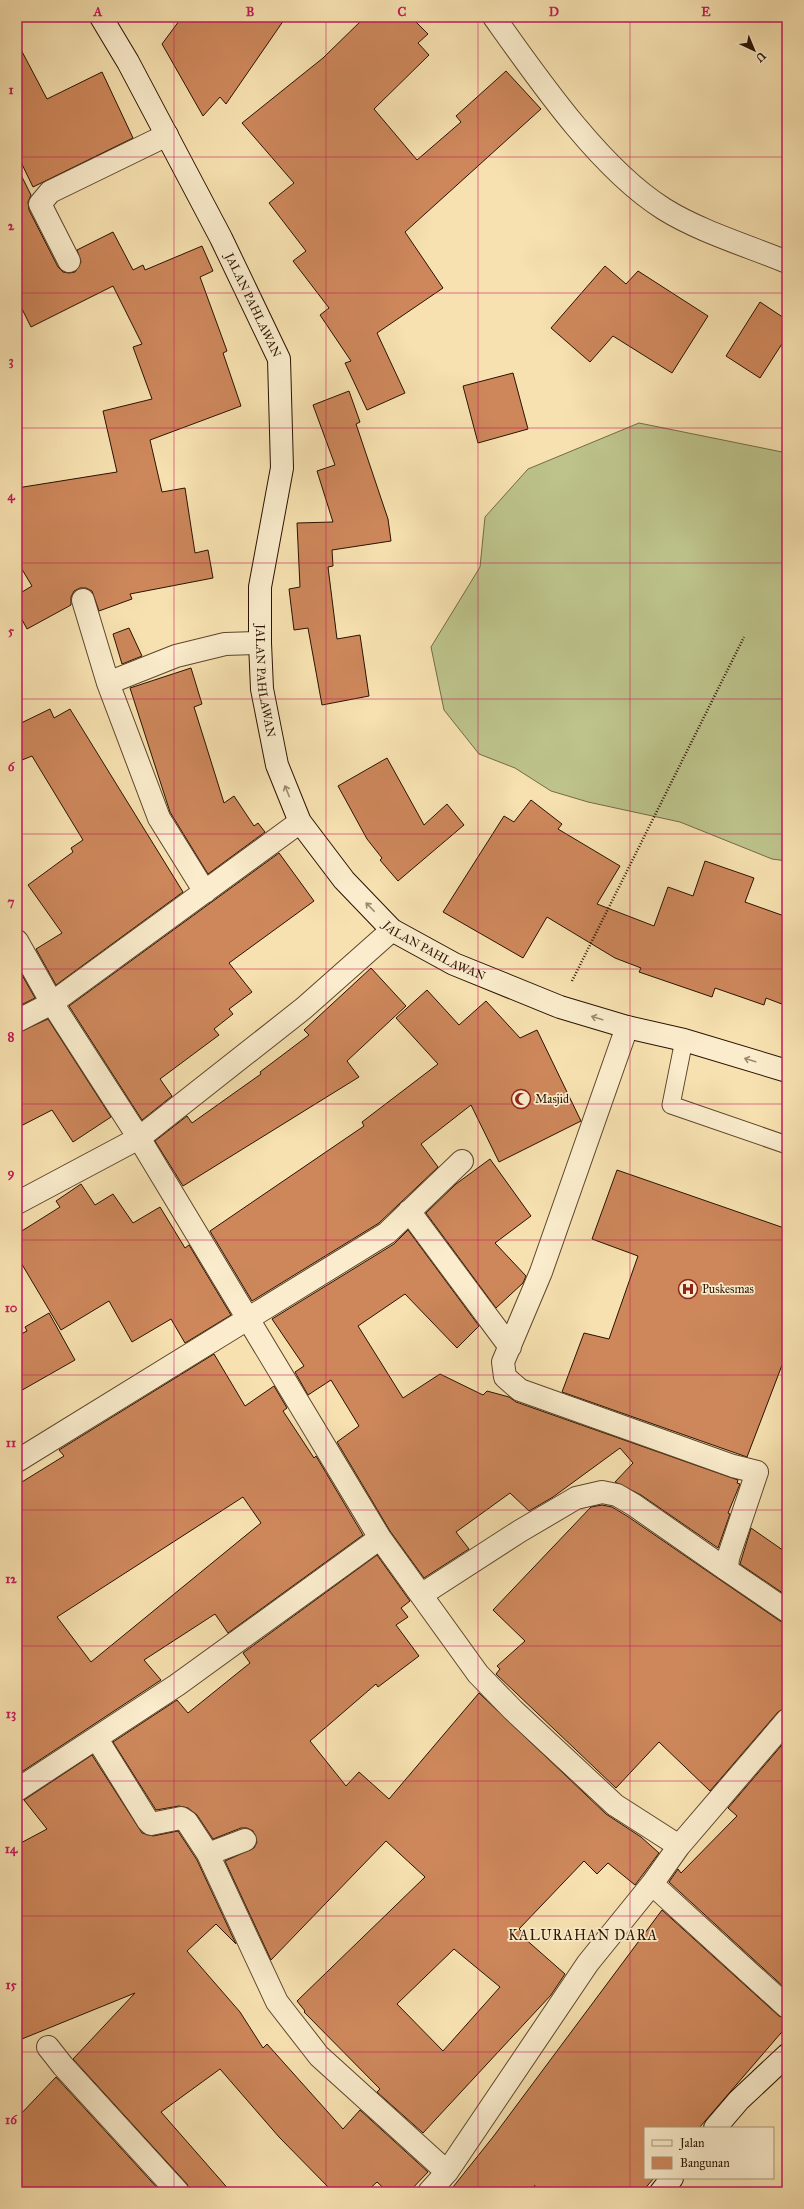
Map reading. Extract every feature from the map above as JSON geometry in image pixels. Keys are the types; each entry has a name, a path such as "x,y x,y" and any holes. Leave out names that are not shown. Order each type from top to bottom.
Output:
{"street":[{"name":"JALAN PAHLAWAN","path":"101,17 128,62 221,238 279,359 282,468 260,587 262,689 277,765 300,822 344,880 392,930 454,964 560,1007 627,1027 684,1040 787,1071"},
{"path":"494,17 532,71 590,142 637,189 664,209 686,221 787,262"},
{"path":"69,261 40,204 50,192 167,135"},
{"path":"83,600 108,684 160,818 205,892"},
{"path":"108,684 176,656 225,644 260,643"},
{"path":"17,1021 52,1003 300,822"},
{"path":"17,1204 139,1138 304,1008 392,930"},
{"path":"17,941 52,1003 139,1138 380,1538 478,1674 513,1710 615,1805 678,1846"},
{"path":"627,1027 541,1272 503,1362 505,1377 520,1390 733,1466 757,1472 728,1558 727,1570"},
{"path":"17,1461 387,1233 462,1161"},
{"path":"409,1211 510,1347"},
{"path":"421,1595 520,1531 576,1498 602,1492 617,1495 634,1505 787,1611"},
{"path":"17,1790 97,1739 177,1685 380,1538"},
{"path":"429,2192 447,2172 588,1963 652,1884 678,1846 787,1720"},
{"path":"97,1739 148,1822 151,1824 181,1818 187,1822 208,1854 277,2002 319,2056 447,2172"},
{"path":"208,1854 246,1840"},
{"path":"652,1884 787,2007"},
{"path":"48,2047 178,2192"},
{"path":"716,2127 739,2100 787,2055"},
{"path":"660,2192 671,2179"}],"lane":[{"path":"684,1040 671,1105 787,1145"}],"path":[{"path":"560,1007 612,899 677,775 744,637"},
{"path":"534,2186 542,2192"}],"green space":[{"path":"639,423 787,453 787,861 772,859 680,822 588,802 551,791 515,768 479,754 444,710 431,647 480,567 485,517 528,469"}],"building":[{"path":"182,17 286,17 226,104 220,97 203,116 162,44"},
{"path":"365,17 411,17 428,34 418,43 429,55 374,109 417,160 461,122 456,116 506,71 541,109 405,232 443,288 377,333 405,393 367,410 345,363 351,361 320,315 329,308 293,261 306,251 269,203 294,183 242,123 323,58"},
{"path":"17,42 47,99 102,72 133,138 33,187 17,154"},
{"path":"17,167 31,195 28,202 29,210 58,267 63,272 75,272 81,262 77,250 113,232 133,270 143,265 145,270 202,246 213,271 200,277 227,351 223,353 241,406 150,440 162,492 185,488 195,553 208,550 213,578 130,594 132,599 99,611 92,591 86,588 80,588 74,591 71,597 71,605 27,629 17,610 17,595 32,586 17,561 17,488 117,472 103,411 152,399 133,347 142,344 113,286 31,327 17,299"},
{"path":"605,266 626,284 638,271 708,316 672,373 613,336 590,362 551,328"},
{"path":"760,302 787,320 787,336 760,378 726,356"},
{"path":"513,373 528,429 478,443 463,386"},
{"path":"349,391 360,422 356,424 388,519 391,541 332,550 333,566 328,567 337,639 360,635 369,696 322,705 308,628 294,630 289,589 300,587 297,523 333,522 317,471 335,465 313,405"},
{"path":"129,628 142,656 122,664 113,634"},
{"path":"191,668 202,704 194,707 224,803 234,796 254,826 258,823 265,832 208,874 170,812 130,688"},
{"path":"50,709 54,718 70,709 183,892 56,985 36,949 62,933 28,885 73,852 71,848 83,840 32,756 17,762 17,725"},
{"path":"387,758 424,825 447,804 464,825 398,881 380,860 382,858 367,839 338,786"},
{"path":"531,800 562,824 558,829 620,866 597,904 654,926 668,887 693,896 705,861 754,878 745,902 787,917 787,1006 766,998 764,1005 715,988 712,997 639,972 641,968 615,958 547,917 523,958 443,912 504,816 514,822"},
{"path":"279,853 314,901 229,963 252,992 229,1009 233,1014 214,1029 219,1035 160,1079 172,1096 142,1120 69,1006"},
{"path":"17,966 35,998 17,1007"},
{"path":"371,968 406,1006 347,1061 359,1077 183,1186 155,1141 187,1116 192,1123 261,1074 260,1072 309,1035 304,1030"},
{"path":"427,990 459,1025 486,1001 520,1038 537,1030 581,1121 499,1162 471,1105 421,1144 438,1167 379,1223 252,1301 210,1231 364,1126 362,1122 438,1064 396,1018"},
{"path":"48,1019 111,1117 73,1142 52,1110 17,1128 17,1033"},
{"path":"490,1159 531,1216 495,1243 526,1276 523,1283 496,1308 426,1213 456,1184"},
{"path":"617,1170 787,1229 787,1352 747,1457 562,1392 584,1333 609,1339 638,1256 592,1239"},
{"path":"81,1184 95,1205 113,1194 133,1223 160,1207 185,1248 189,1245 231,1315 185,1343 171,1319 132,1342 109,1301 61,1330 17,1256 17,1234 60,1207 56,1201"},
{"path":"408,1230 479,1326 457,1348 405,1294 358,1326 403,1398 440,1374 483,1395 487,1391 509,1397 516,1402 738,1480 737,1483 740,1484 728,1513 730,1514 718,1548 641,1495 615,1482 633,1463 620,1448 553,1497 529,1511 510,1493 456,1532 469,1549 424,1578 390,1531 337,1442 359,1426 331,1380 308,1395 295,1372 304,1366 272,1319 394,1244"},
{"path":"49,1313 75,1360 17,1393 17,1336 27,1331 25,1327"},
{"path":"214,1354 245,1406 274,1386 287,1408 283,1411 314,1458 316,1456 363,1535 228,1633 215,1614 144,1660 161,1680 17,1775 17,1485 64,1456 59,1450","holes":["243,1497 261,1523 91,1662 57,1617"]},
{"path":"602,1505 612,1507 627,1516 780,1621 787,1623 787,1708 778,1712 710,1791 659,1742 616,1788 496,1674 500,1669 497,1666 525,1641 493,1610 591,1507"},
{"path":"751,1528 787,1553 787,1596 740,1564"},
{"path":"377,1555 410,1601 401,1608 408,1617 396,1625 419,1656 378,1687 376,1684 310,1741 346,1786 359,1772 389,1799 479,1693 606,1814 641,1837 659,1853 635,1885 608,1863 597,1874 584,1861 519,1929 525,1935 523,1937 565,1974 551,1995 423,2133 377,2092 380,2089 304,2012 305,2011 297,2001 425,1877 386,1841 271,1960 225,1861 254,1848 257,1842 253,1831 247,1828 241,1828 213,1839 197,1815 188,1808 179,1806 156,1810 113,1742 177,1700 188,1713 250,1663 243,1653","holes":["454,1949 500,1987 443,2051 397,2004"]},
{"path":"787,1739 787,1990 669,1882 678,1869 681,1873 737,1816 728,1808"},
{"path":"92,1755 142,1833 153,1836 178,1831 197,1860 236,1944 216,1924 187,1951 240,2012 263,2048 267,2044 343,2129 360,2110 428,2172 409,2192 388,2192 377,2182 366,2192 333,2192 279,2137 220,2069 161,2112 231,2192 190,2192 187,2184 73,2059 135,1993 17,2041 17,1845 47,1829 24,1800"},
{"path":"662,1910 779,2016 787,2019 787,2026 700,2127 644,2127 644,2179 653,2179 642,2192 449,2192 493,2137"},
{"path":"56,2077 161,2192 17,2192 17,2118"}],"place":[{"name":"Masjid","path":"521,1099"},
{"name":"Puskesmas","path":"688,1289"}],"district":[{"name":"KALURAHAN DARA","path":"583,1935"}]}
